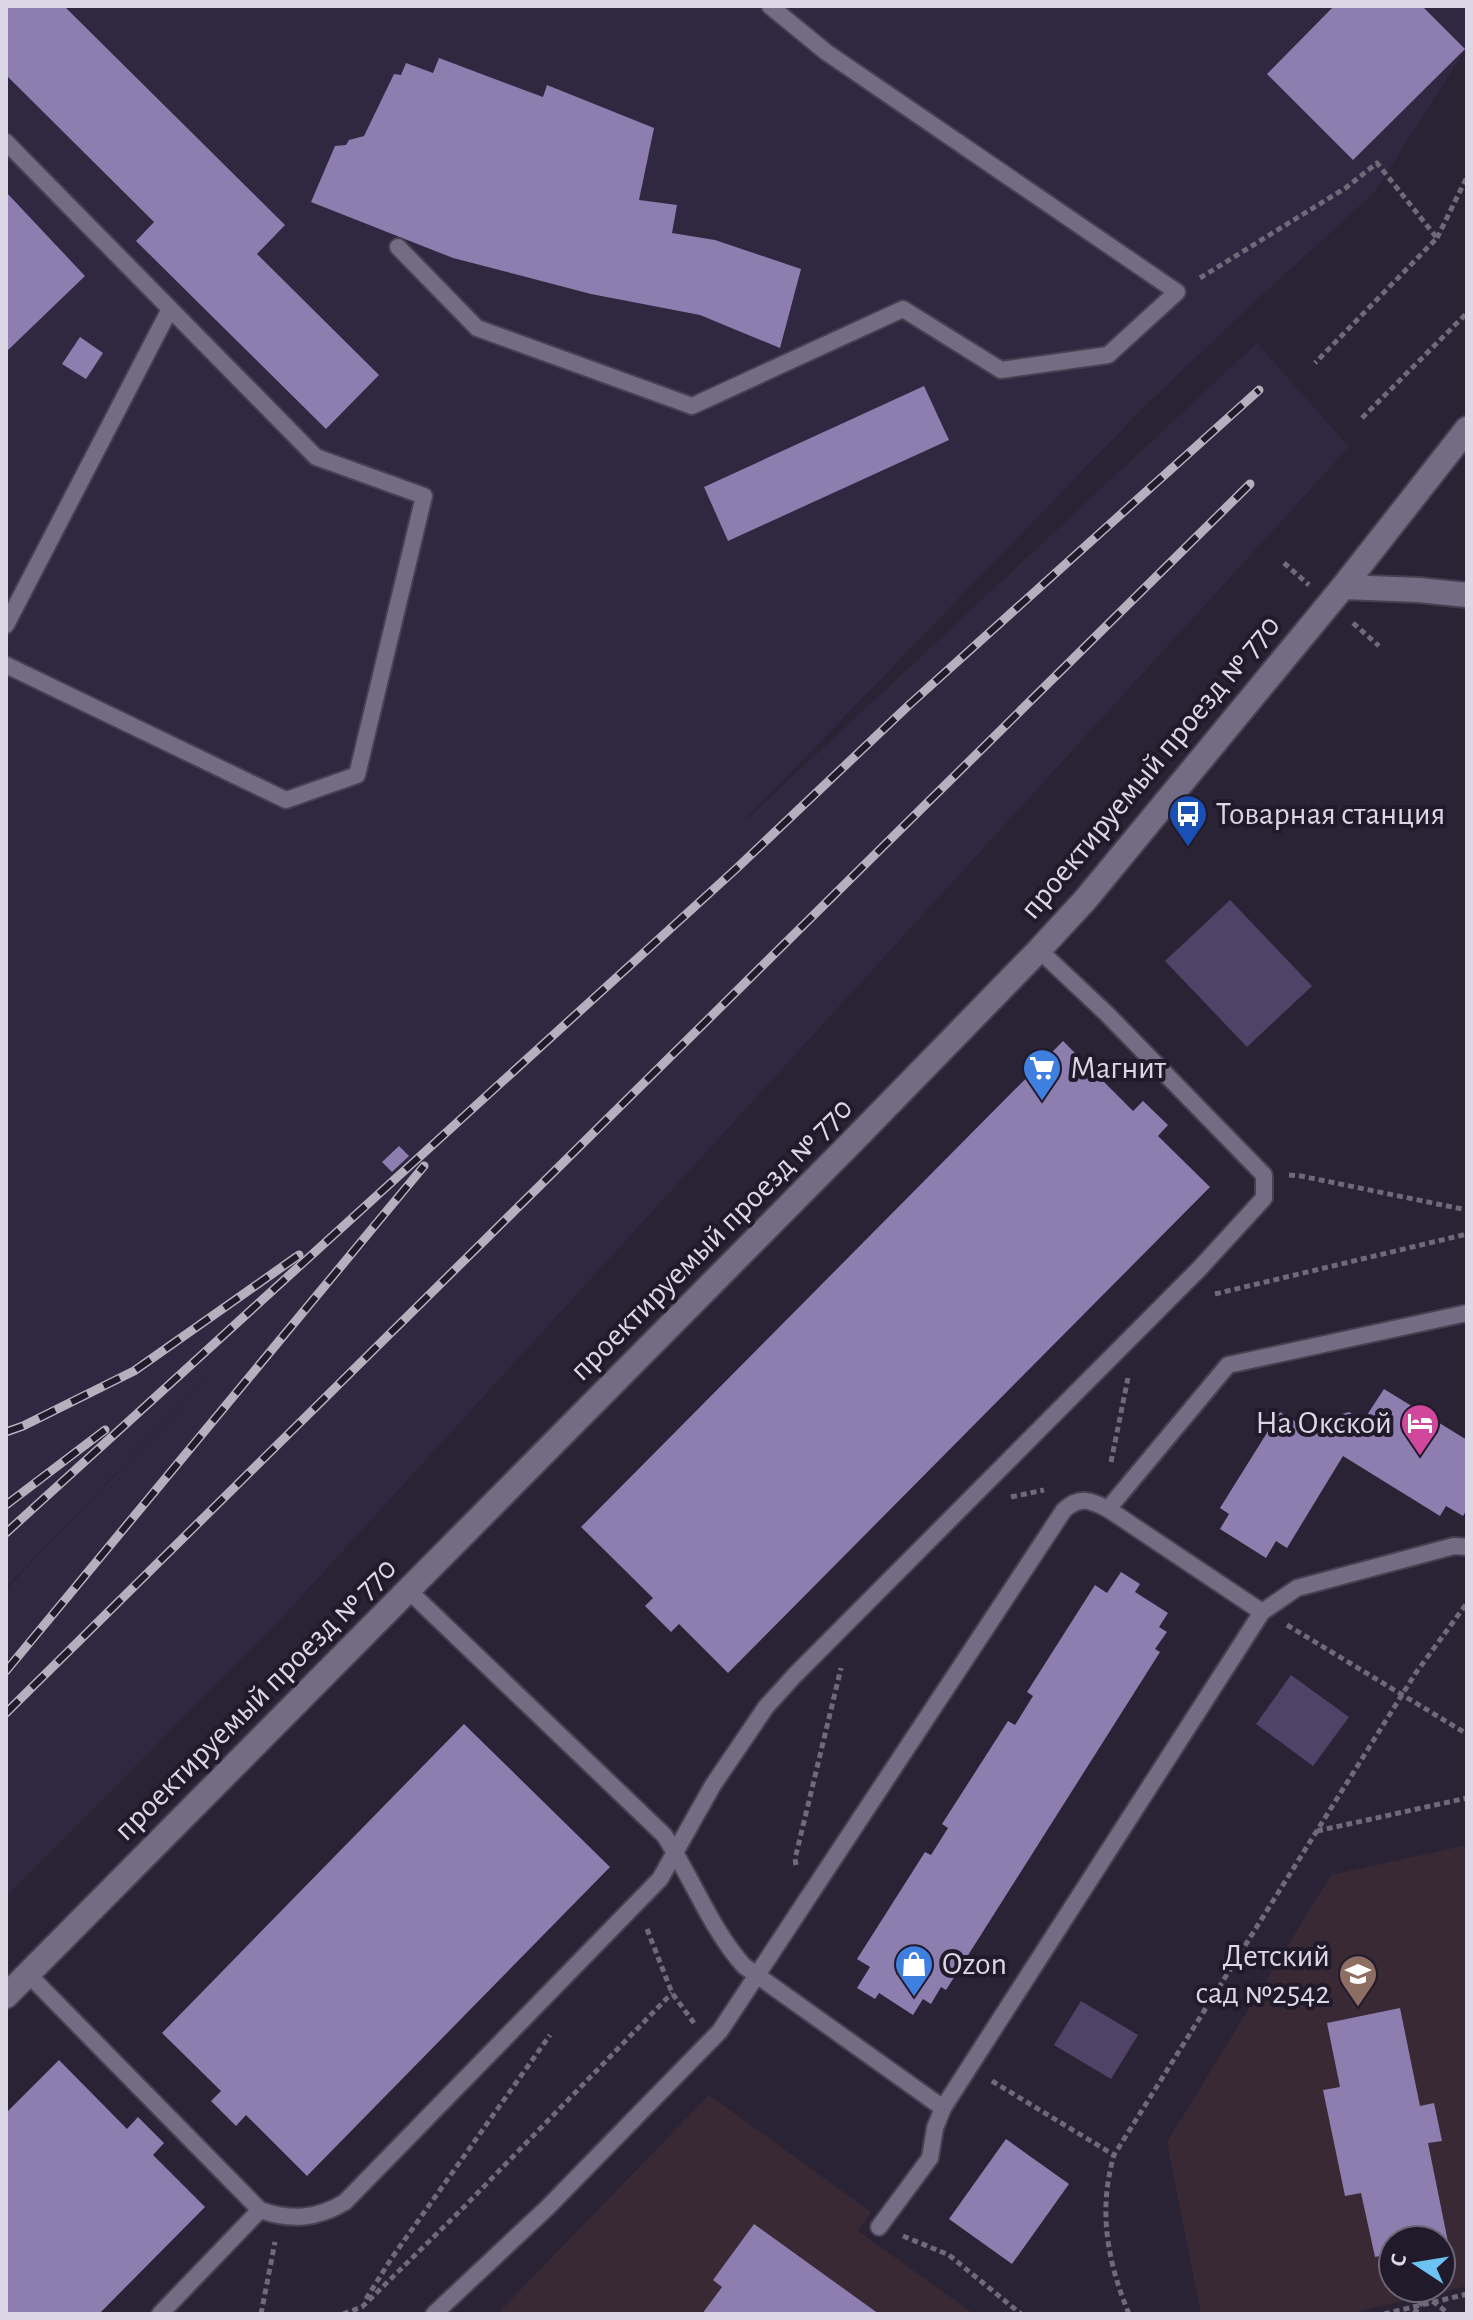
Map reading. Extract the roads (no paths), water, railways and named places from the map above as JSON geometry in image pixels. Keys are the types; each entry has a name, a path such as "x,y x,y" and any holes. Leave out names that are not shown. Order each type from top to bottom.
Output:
{"street":[{"name":"проектируемый проезд № 770","path":"6,1996 1039,950 1086,899 1343,587 1467,429"},
{"path":"1343,587 1467,595"}],"lane":[{"path":"398,247 477,328 692,406 903,309 1001,370 1108,355 1177,292 826,52 770,6"},
{"path":"6,142 316,457 424,496 357,775 286,800 6,665"},
{"path":"6,625 170,309"},
{"path":"28,1974 260,2210 279,2217 313,2215 330,2211 345,2202 660,1879 713,1785 766,1707 795,1675 1168,1300 1264,1198 1264,1175 1106,1013 1039,950"},
{"path":"1108,1509 1228,1365 1467,1313"},
{"path":"434,2314 547,2208 720,2031 1064,1510 1074,1502 1091,1501 1108,1509 1262,1612"},
{"path":"879,2227 930,2158 935,2128 943,2108 1262,1612 1297,1588 1454,1546 1467,1547"},
{"path":"408,1590 664,1835 727,1947 744,1966 943,2108"},
{"path":"160,2314 260,2210"}],"railway":[{"path":"6,1533 737,868 909,705 1259,390"},
{"path":"6,1713 1250,484"},
{"path":"6,1671 424,1166"},
{"path":"6,1432 134,1371 299,1255"},
{"path":"6,1505 105,1430"}],"place":[{"name":"Товарная станция","path":"1188,848"},
{"name":"Магнит","path":"1042,1102"},
{"name":"На Окской","path":"1420,1457"},
{"name":"Ozon","path":"914,1998"},
{"name":"Детский сад №2542","path":"1358,2008"}]}
